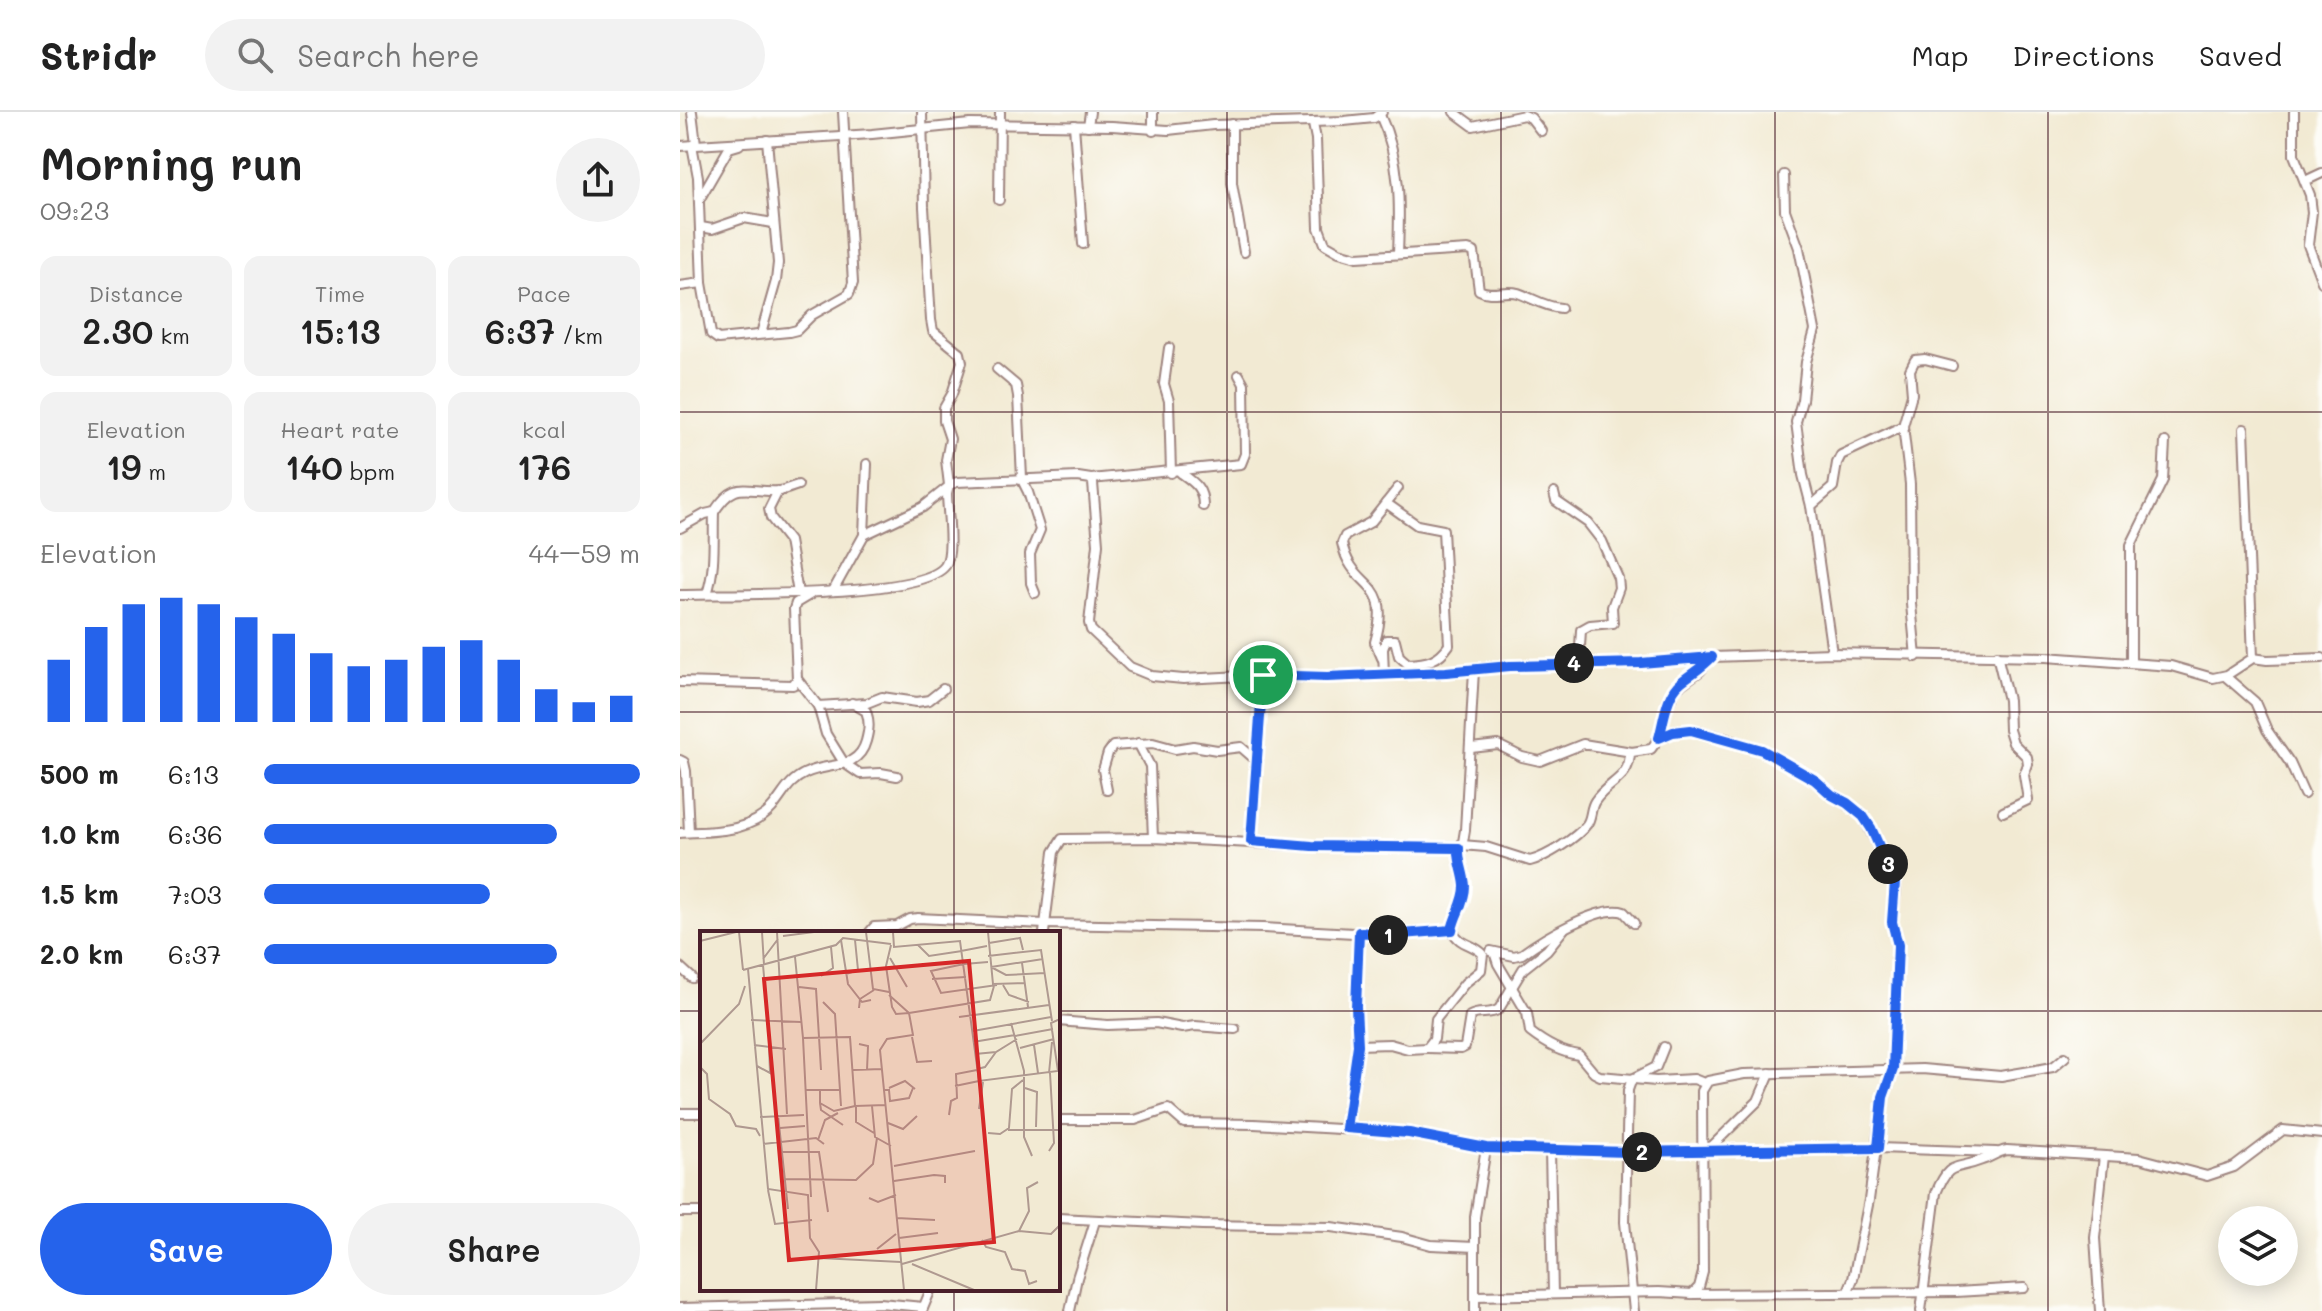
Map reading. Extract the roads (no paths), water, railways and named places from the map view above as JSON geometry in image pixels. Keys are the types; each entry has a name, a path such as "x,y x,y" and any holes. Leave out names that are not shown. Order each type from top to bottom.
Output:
{"street":[{"path":"692,112 702,283 714,338 797,330 812,315 849,294 854,271 843,112"},
{"path":"680,595 833,591 907,583 944,568 949,551 946,460 950,439 943,415 962,362 960,353 933,331 924,207 922,112"},
{"path":"999,200 1000,112"},
{"path":"1088,126 1090,112"},
{"path":"1153,112 1153,131"},
{"path":"1454,112 1473,126 1524,115 1531,118 1541,131"},
{"path":"2294,112 2294,155 2305,181 2312,212 2308,245 2322,282"},
{"path":"1224,113 1244,252"},
{"path":"699,201 729,148 734,145 970,124 1074,125 1153,131 1310,119 1374,118 1381,114 1398,167 1401,218 1398,254"},
{"path":"1310,119 1316,139 1315,177 1321,239 1332,248 1348,256 1468,250 1474,252 1476,258 1479,290 1486,294 1521,294 1561,308"},
{"path":"1074,125 1083,244"},
{"path":"680,146 767,142"},
{"path":"761,334 778,263 767,142"},
{"path":"2305,181 2322,173"},
{"path":"1784,175 1785,210 1799,248 1815,330 1796,422 1832,653"},
{"path":"701,227 712,229 744,218 773,223"},
{"path":"680,286 702,283"},
{"path":"1169,348 1164,384 1169,401 1176,473"},
{"path":"1916,657 1911,604 1910,484 1903,426 1911,400 1910,370 1915,360 1925,359 1952,366"},
{"path":"997,369 1016,385 1018,396 1022,478 1040,530 1030,554 1031,583 1035,593"},
{"path":"864,535 923,507 957,482 1022,478 1091,479 1176,473 1241,464 1245,454 1244,384 1239,375"},
{"path":"1811,506 1833,487 1841,455 1903,426"},
{"path":"2244,429 2253,658"},
{"path":"2131,663 2131,545 2163,480 2165,442"},
{"path":"833,591 864,535 867,464"},
{"path":"1176,473 1199,486 1203,506"},
{"path":"1091,479 1098,544 1089,623 1095,635 1130,667 1152,676 1183,679 1263,675 1327,677 1712,657 1832,653 1916,657 1958,653 2171,666 2213,678 2225,676 2253,658 2322,658"},
{"path":"707,594 712,581 711,558 715,547 714,512 727,494 734,490 778,491 798,485"},
{"path":"1385,662 1375,642 1382,607 1377,595 1353,568 1342,543 1345,536 1371,522 1398,488"},
{"path":"778,491 769,509 771,518 789,541 798,593"},
{"path":"1554,493 1556,501 1588,523 1602,541 1618,578 1619,588 1612,607 1613,623 1590,625 1581,630 1579,663"},
{"path":"1384,675 1386,640 1395,640 1399,656 1408,664 1430,662 1444,653 1449,645 1443,530 1417,525 1386,503"},
{"path":"680,528 714,512"},
{"path":"815,592 796,603 794,609 797,679 818,706 826,734 844,763 860,774 897,776"},
{"path":"1997,655 2008,700 2009,730 2013,743 2027,757 2028,764 2024,775 2028,800 2003,812"},
{"path":"1471,748 1498,745 1522,757 1540,761 1583,744 1630,752 1651,749 1659,738 1676,688 1700,671 1712,657"},
{"path":"1452,930 1463,904 1465,890 1458,862 1471,748 1474,670"},
{"path":"1251,841 1263,675"},
{"path":"2225,676 2255,702 2267,730 2290,763 2304,794"},
{"path":"680,682 793,685 797,679"},
{"path":"818,706 867,703 882,697 917,702 929,700 943,689"},
{"path":"680,760 684,762 686,771 683,791 685,833 711,832 749,824 773,807 791,782 808,771 860,756 869,724 866,711 852,703"},
{"path":"1659,738 1673,732 1691,730 1755,747 1815,780 1863,816 1896,885 1892,922 1898,945 1893,1069 1883,1097 1878,1148 1853,1279 1848,1291"},
{"path":"1138,743 1150,766 1153,838"},
{"path":"1107,790 1103,770 1113,746 1153,743 1175,749 1193,746 1217,750 1241,747 1257,761"},
{"path":"1045,929 1054,852 1062,839 1153,838 1312,846 1486,847 1530,861 1577,835 1589,822 1594,802 1628,769 1630,752"},
{"path":"1452,930 1459,941 1478,949 1514,956 1564,929 1612,911 1624,912 1634,923"},
{"path":"871,931 879,925 897,926 918,918 1045,929 1359,932 1390,935 1452,930"},
{"path":"1358,1045 1390,1044 1408,1049 1465,1047 1470,1016 1494,1013 1499,1009 1530,961 1547,950 1564,929"},
{"path":"1346,1128 1358,1045 1359,932"},
{"path":"1427,1048 1434,1039 1436,1019 1465,983 1481,970 1483,954 1478,949"},
{"path":"1494,952 1527,1013 1530,1032 1566,1053 1579,1055 1600,1076 1694,1079 1704,1083 1744,1074 1922,1069 2001,1076 2053,1067 2065,1057"},
{"path":"680,967 692,978"},
{"path":"1060,1021 1108,1025 1156,1023 1178,1028 1235,1029"},
{"path":"1634,1311 1625,1222 1628,1090 1632,1079 1656,1067 1664,1047"},
{"path":"1706,1150 1758,1101 1770,1073"},
{"path":"1692,1294 1699,1287 1703,1272 1704,1083"},
{"path":"1060,1120 1135,1120 1168,1109 1184,1123 1409,1133 1486,1148 1627,1152 1878,1148 2104,1156 2139,1158 2207,1176 2234,1167 2283,1130 2322,1134"},
{"path":"1475,1311 1475,1217 1486,1148"},
{"path":"1550,1150 1553,1294"},
{"path":"1921,1311 1929,1233 1936,1193 1943,1176 1953,1167 1980,1161 1996,1152"},
{"path":"2100,1311 2095,1238 2104,1156"},
{"path":"1060,1218 1331,1227 1402,1237 1431,1245 1475,1247"},
{"path":"1070,1311 1095,1221"},
{"path":"1475,1296 1659,1292 1923,1293 2024,1288"},
{"path":"680,1308 814,1308 880,1303 923,1309"}]}
